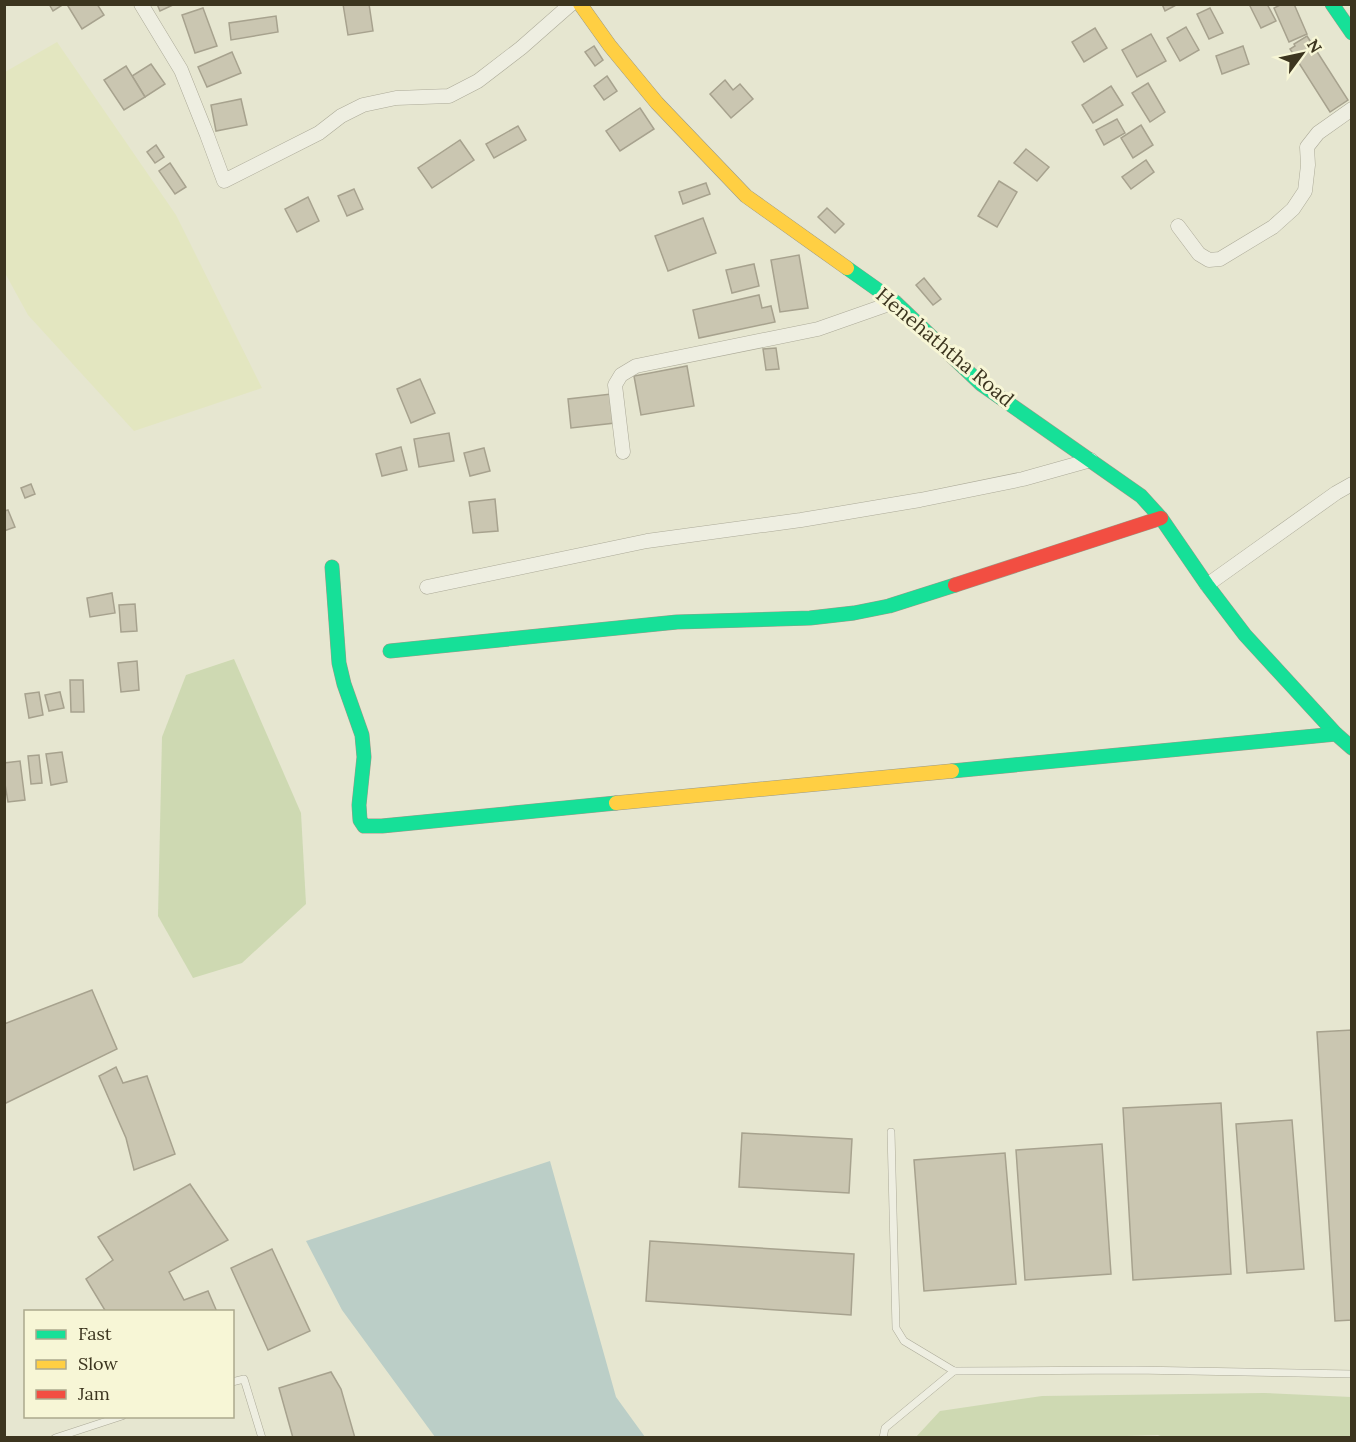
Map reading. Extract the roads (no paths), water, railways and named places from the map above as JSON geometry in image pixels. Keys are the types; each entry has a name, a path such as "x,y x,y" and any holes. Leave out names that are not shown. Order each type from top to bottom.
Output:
{"street":[{"path":"141,4 181,70 224,181 319,133 341,116 363,105 396,98 449,96 478,81 521,48 571,4"},
{"name":"Henehaththa Road","path":"580,4 610,46 657,103 746,196 895,302 981,384 1141,496 1161,518 1245,635 1336,734 1352,748"},
{"path":"1332,4 1352,33"},
{"path":"1178,226 1199,254 1209,260 1220,259 1273,227 1293,209 1305,191 1308,165 1307,147 1318,133 1352,109"},
{"path":"623,452 615,385 621,375 636,366 818,329 895,302"},
{"path":"427,587 647,542 920,500 1023,479 1091,460"},
{"path":"1207,585 1352,484"},
{"path":"390,651 677,622 810,618 854,613 889,606 1161,518"},
{"path":"332,567 339,663 362,735 364,757 358,805 360,820 364,826 394,825 1336,734"}],"lane":[{"path":"891,1132 896,1328 904,1341 954,1371 1135,1370 1352,1374"},
{"path":"883,1437 885,1428 954,1371"},
{"path":"234,1382 244,1379 262,1437"},
{"path":"54,1437 116,1418"}]}
